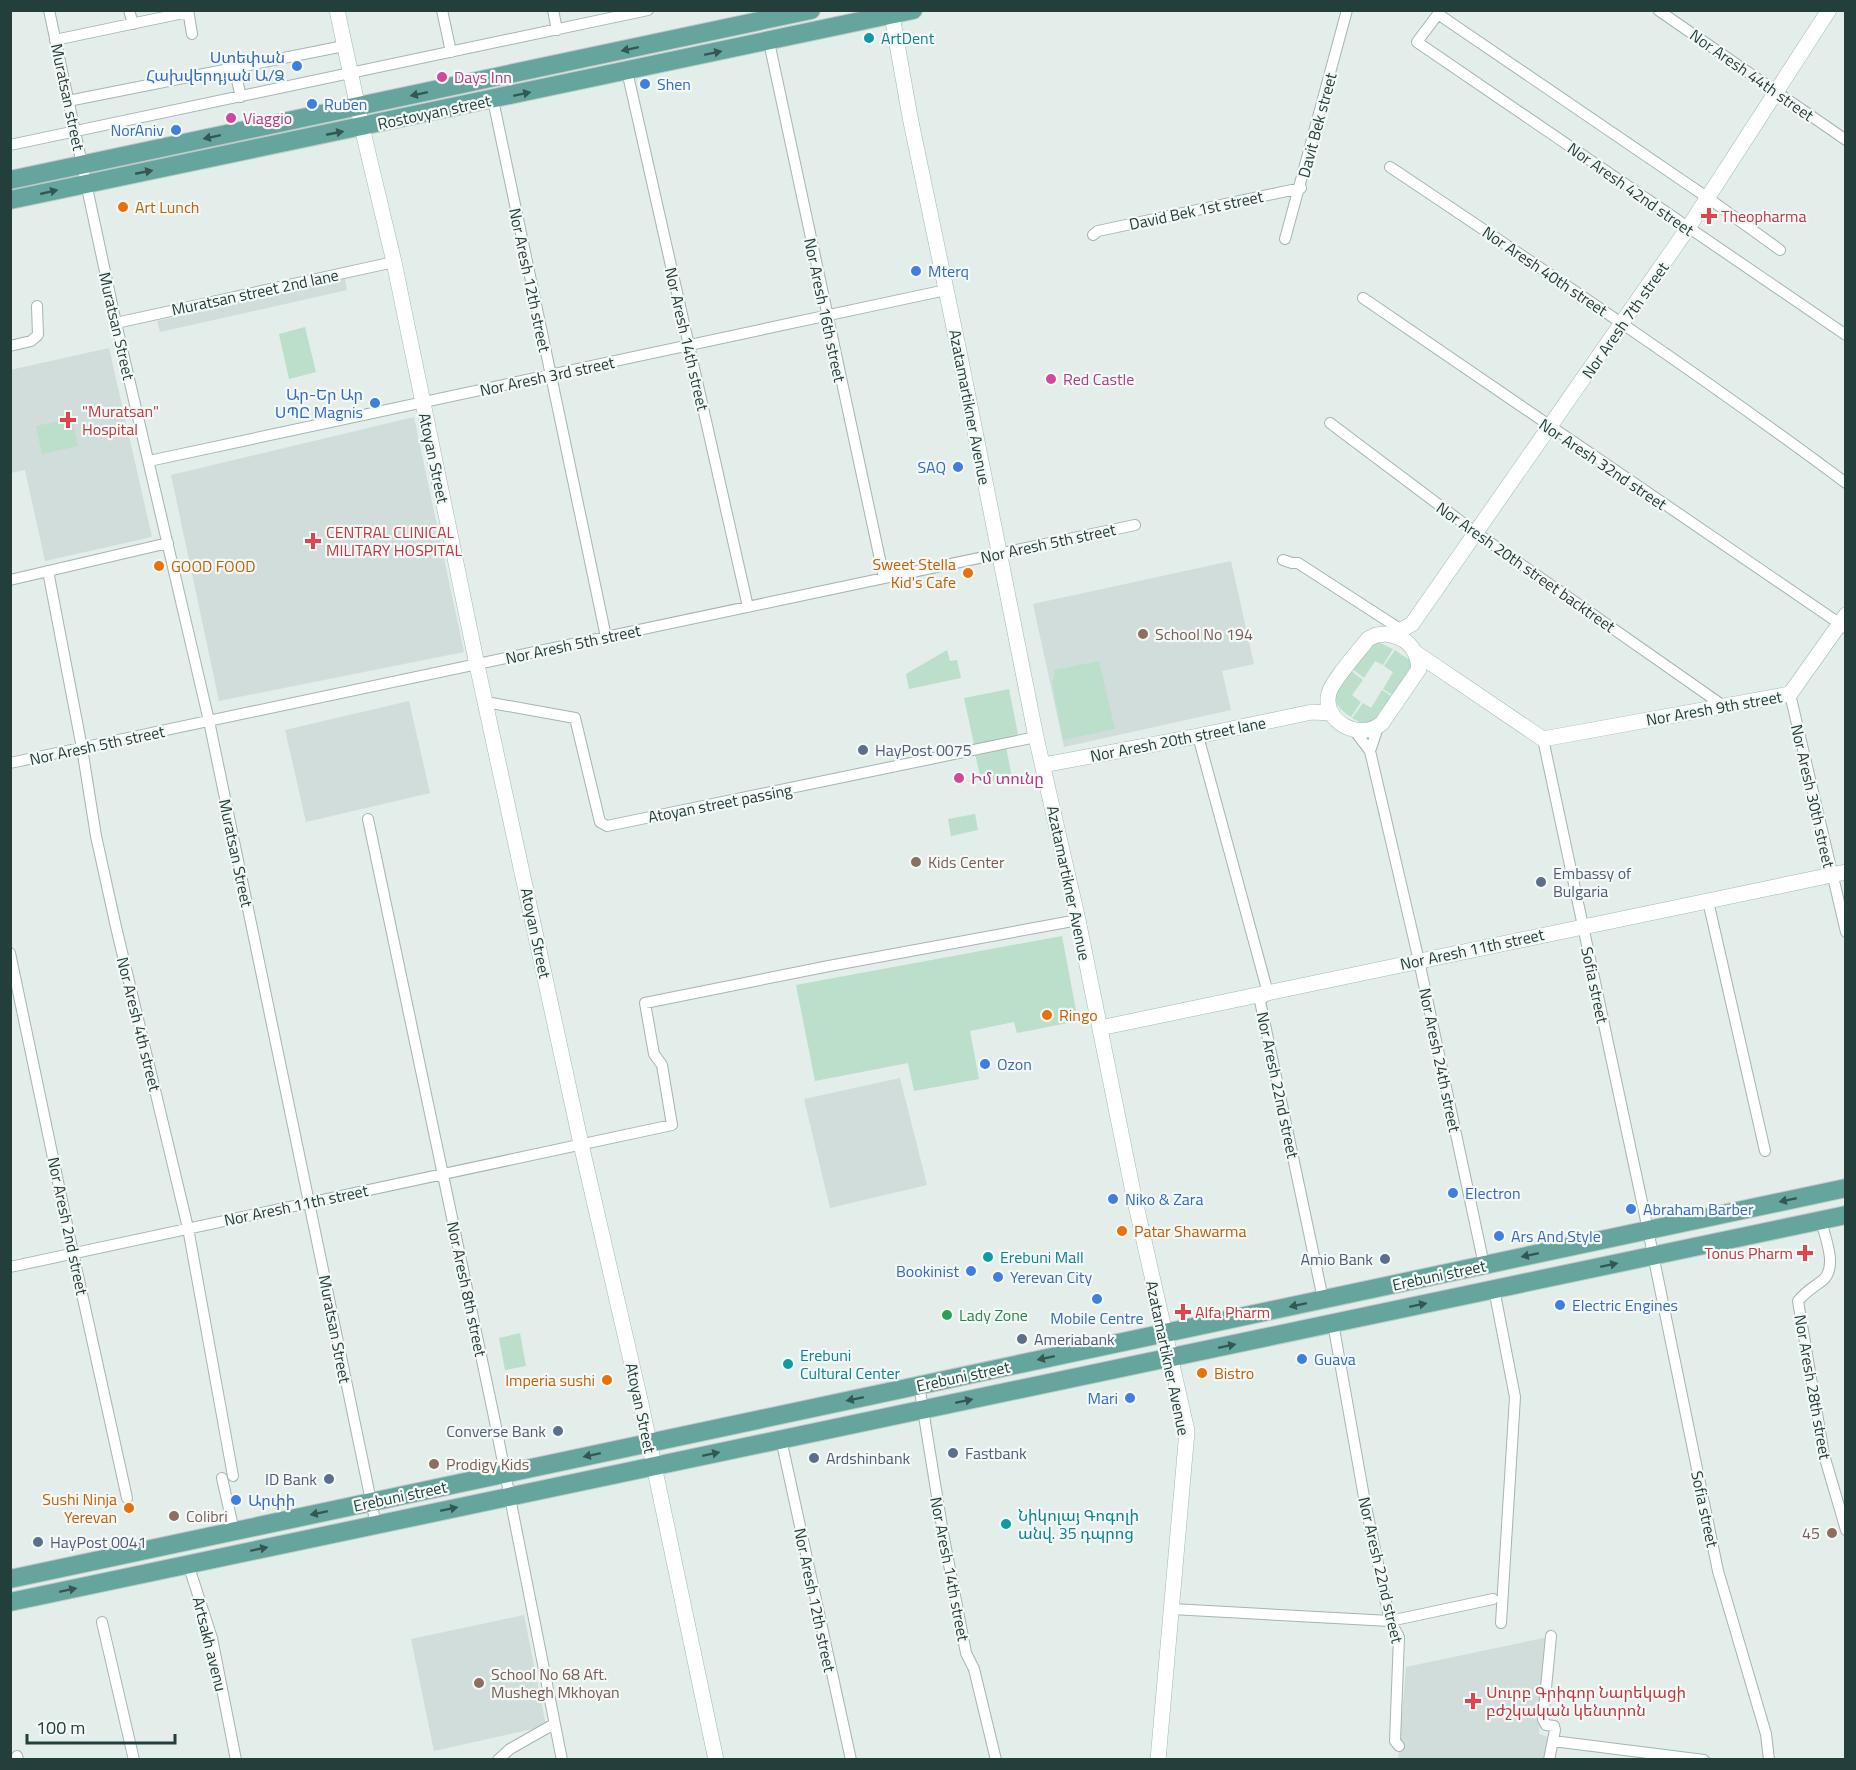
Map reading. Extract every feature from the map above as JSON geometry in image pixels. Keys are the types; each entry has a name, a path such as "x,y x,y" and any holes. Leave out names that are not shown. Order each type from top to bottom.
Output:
{"main road":[{"name":"Rostovyan street","path":"10,180 811,10"},
{"path":"892,12 913,10"},
{"name":"Rostovyan street","path":"10,200 769,42 892,12"},
{"name":"Erebuni street","path":"10,1578 1845,1188"},
{"name":"Erebuni street","path":"10,1602 1845,1215"}],"street":[{"name":"Muratsan street","path":"49,10 87,184"},
{"path":"129,10 132,24"},
{"name":"Atoyan Street","path":"337,10 394,262 477,665 581,1144 649,1443 716,1760"},
{"path":"442,10 451,52"},
{"path":"553,10 557,30"},
{"path":"10,145 648,10"},
{"name":"Davit Bek street","path":"1285,239 1347,10"},
{"name":"Nor Aresh 44th street","path":"1658,10 1845,140"},
{"name":"Nor Aresh 7th street","path":"1406,637 1475,532 1688,228 1829,10"},
{"path":"55,40 188,11 192,34"},
{"name":"Azatamartikner Avenue","path":"892,12 912,128 1036,737 1078,920 1164,1333 1187,1431 1158,1760"},
{"name":"Nor Aresh 42nd street","path":"1708,198 1437,14 1417,42 1845,335"},
{"name":"Nor Aresh 16th street","path":"769,42 884,578"},
{"path":"68,101 344,46"},
{"path":"234,68 241,97"},
{"name":"Nor Aresh 14th street","path":"627,71 748,607"},
{"name":"Nor Aresh 12th street","path":"493,100 606,637"},
{"name":"Nor Aresh 40th street","path":"1390,167 1623,323 1750,412 1845,483"},
{"name":"Muratsan Street","path":"87,184 116,323 209,721 376,1525"},
{"name":"David Bek 1st street","path":"1093,235 1098,231 1300,188"},
{"path":"1708,198 1780,250"},
{"name":"Muratsan street 2nd lane","path":"116,323 394,262"},
{"name":"Nor Aresh 3rd street","path":"149,461 946,290"},
{"name":"Nor Aresh 32nd street","path":"1362,298 1550,428 1844,622"},
{"path":"10,346 31,341 38,335 37,306"},
{"name":"Nor Aresh 20th street backtreet","path":"1330,423 1475,532 1725,707"},
{"name":"Nor Aresh 5th street","path":"10,763 1135,525"},
{"path":"10,579 168,543"},
{"path":"1283,560 1292,564 1298,563 1406,637 1436,667 1543,739"},
{"name":"Nor Aresh 4th street","path":"48,571 82,748 89,802 113,916 188,1228 228,1477 234,1531"},
{"name":"Nor Aresh 9th street","path":"1543,739 1790,694 1844,622"},
{"path":"1378,727 1367,731 1345,727 1332,713 1328,700 1330,689 1368,639 1376,635 1406,637"},
{"path":"1370,751 1378,727 1419,669 1406,637"},
{"path":"1417,672 1436,667"},
{"path":"1312,712 1329,694"},
{"name":"Nor Aresh 30th street","path":"1790,694 1838,873 1845,932"},
{"name":"Atoyan street passing","path":"486,702 575,718 600,822 607,826 973,752 1036,737"},
{"name":"Nor Aresh 20th street lane","path":"1043,765 1312,712 1332,713"},
{"name":"Nor Aresh 24th street","path":"1354,730 1370,751 1419,961 1484,1265"},
{"name":"Nor Aresh 22nd street","path":"1198,736 1268,993 1260,1000 1323,1299"},
{"name":"Sofia street","path":"1543,739 1718,1571 1766,1734 1769,1760"},
{"name":"Nor Aresh 8th street","path":"368,819 505,1473 562,1760"},
{"name":"Nor Aresh 11th street","path":"1100,1028 1838,873"},
{"path":"1708,901 1765,1151"},
{"name":"Nor Aresh 11th street","path":"10,1267 672,1125 662,1065 654,1054 645,1003 1078,920"},
{"name":"Nor Aresh 2nd street","path":"10,953 127,1498"},
{"name":"Nor Aresh 28th street","path":"1821,1221 1830,1263 1829,1272 1798,1301 1824,1455 1845,1530"},
{"path":"1494,1289 1515,1397 1501,1623"},
{"name":"Nor Aresh 22nd street","path":"1333,1323 1364,1497 1390,1621 1400,1637 1395,1741 1399,1746"},
{"name":"Nor Aresh 14th street","path":"918,1385 966,1653 974,1669 996,1760"},
{"name":"Nor Aresh 12th street","path":"781,1440 851,1760"},
{"name":"Artsakh avenu","path":"188,1564 212,1638 236,1760"},
{"path":"1172,1609 1390,1621 1493,1599"},
{"path":"102,1622 134,1760"},
{"path":"1549,1760 1555,1728 1546,1725 1543,1719 1551,1636"},
{"path":"498,1760 510,1749 554,1724"},
{"path":"1553,1741 1704,1760"}],"shaded area":[{"path":"345,279 347,290 160,332 157,321"},
{"name":"\"Muratsan\" Hospital","path":"109,348 152,537 45,561 25,470 11,473 10,370"},
{"name":"CENTRAL CLINICAL MILITARY HOSPITAL","path":"414,417 464,652 219,701 171,475"},
{"name":"School No 194","path":"1231,561 1254,664 1222,671 1231,710 1064,747 1033,604"},
{"path":"409,701 430,793 306,822 285,730"},
{"path":"900,1078 927,1185 830,1208 804,1099"},
{"name":"School No 68 Aft. Mushegh Mkhoyan","path":"524,1615 546,1726 434,1751 411,1639"},
{"name":"Սուրբ Գրիգոր Նարեկացի բժշկական կենտրոն","path":"1548,1637 1539,1734 1551,1738 1546,1759 1398,1760 1406,1667"}],"green space":[{"path":"305,327 316,372 289,379 279,334"},
{"path":"72,418 78,446 42,454 36,426"},
{"path":"1378,642 1393,649 1383,665 1375,661 1364,678 1351,668 1369,645"},
{"path":"947,650 950,661 957,660 961,678 909,689 906,674"},
{"path":"1395,650 1411,661 1412,669 1397,698 1383,689 1393,672 1384,666"},
{"path":"1099,661 1115,729 1063,740 1052,682 1055,675 1054,670"},
{"path":"1350,670 1363,680 1352,695 1361,702 1351,717 1335,700 1340,684"},
{"path":"1009,689 1018,734 974,744 964,698"},
{"path":"1382,690 1396,699 1380,720 1361,723 1352,718 1363,703 1371,708"},
{"path":"1006,747 1012,777 982,784 975,754"},
{"path":"975,814 978,830 951,836 948,819"},
{"path":"1062,936 1078,1021 1017,1033 1014,1022 970,1031 979,1079 914,1091 908,1063 815,1081 796,985"},
{"path":"520,1333 526,1366 505,1370 499,1338"}],"place":[{"name":"ArtDent","path":"869,38"},
{"name":"Ստեփան Հախվերդյան Ա/Ձ","path":"297,66"},
{"name":"Days Inn","path":"442,77"},
{"name":"Shen","path":"645,84"},
{"name":"Ruben","path":"312,104"},
{"name":"Viaggio","path":"231,118"},
{"name":"NorAniv","path":"176,130"},
{"name":"Art Lunch","path":"123,207"},
{"name":"Theopharma","path":"1709,216"},
{"name":"Mterq","path":"916,271"},
{"name":"Red Castle","path":"1051,379"},
{"name":"Ար-Եր Ար ՍՊԸ Magnis","path":"375,403"},
{"name":"\"Muratsan\" Hospital","path":"68,420"},
{"name":"SAQ","path":"958,467"},
{"name":"CENTRAL CLINICAL MILITARY HOSPITAL","path":"313,541"},
{"name":"GOOD FOOD","path":"159,566"},
{"name":"Sweet Stella Kid's Cafe","path":"968,573"},
{"name":"School No 194","path":"1143,634"},
{"name":"HayPost 0075","path":"863,750"},
{"name":"Իմ տունը","path":"959,778"},
{"name":"Kids Center","path":"916,862"},
{"name":"Embassy of Bulgaria","path":"1541,882"},
{"name":"Ringo","path":"1047,1015"},
{"name":"Ozon","path":"985,1064"},
{"name":"Electron","path":"1453,1193"},
{"name":"Niko & Zara","path":"1113,1199"},
{"name":"Abraham Barber","path":"1631,1209"},
{"name":"Patar Shawarma","path":"1122,1231"},
{"name":"Ars And Style","path":"1499,1236"},
{"name":"Tonus Pharm","path":"1805,1253"},
{"name":"Erebuni Mall","path":"988,1257"},
{"name":"Amio Bank","path":"1385,1259"},
{"name":"Bookinist","path":"971,1271"},
{"name":"Yerevan City","path":"998,1277"},
{"name":"Mobile Centre","path":"1097,1299"},
{"name":"Electric Engines","path":"1560,1305"},
{"name":"Alfa Pharm","path":"1183,1312"},
{"name":"Lady Zone","path":"947,1315"},
{"name":"Ameriabank","path":"1022,1339"},
{"name":"Guava","path":"1302,1359"},
{"name":"Erebuni Cultural Center","path":"788,1364"},
{"name":"Bistro","path":"1202,1373"},
{"name":"Imperia sushi","path":"607,1380"},
{"name":"Mari","path":"1130,1398"},
{"name":"Converse Bank","path":"558,1431"},
{"name":"Fastbank","path":"953,1453"},
{"name":"Ardshinbank","path":"814,1458"},
{"name":"Prodigy Kids","path":"434,1464"},
{"name":"ID Bank","path":"329,1479"},
{"name":"Արփի","path":"236,1500"},
{"name":"Sushi Ninja Yerevan","path":"129,1508"},
{"name":"Colibri","path":"174,1516"},
{"name":"Նիկոլայ Գոգոլի անվ. 35 դպրոց","path":"1006,1524"},
{"name":"45","path":"1832,1533"},
{"name":"HayPost 0041","path":"38,1542"},
{"name":"School No 68 Aft. Mushegh Mkhoyan","path":"479,1683"},
{"name":"Սուրբ Գրիգոր Նարեկացի բժշկական կենտրոն","path":"1473,1701"}]}
